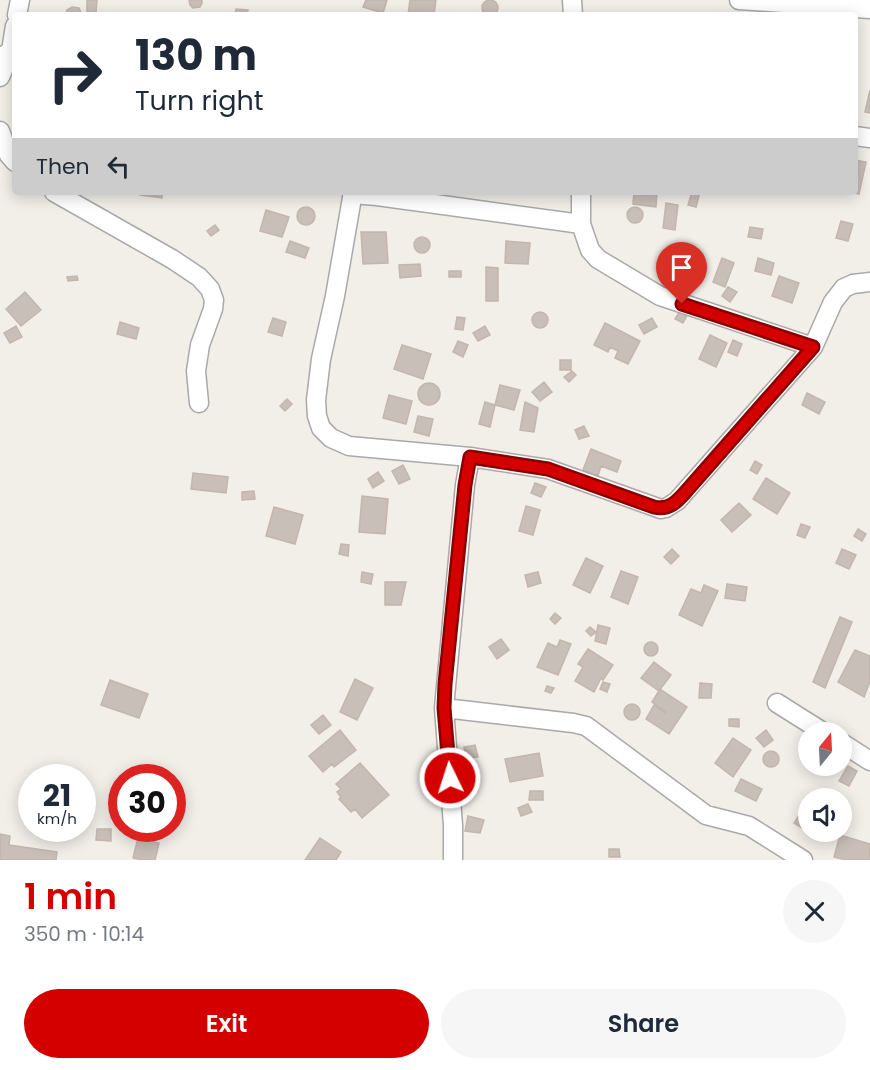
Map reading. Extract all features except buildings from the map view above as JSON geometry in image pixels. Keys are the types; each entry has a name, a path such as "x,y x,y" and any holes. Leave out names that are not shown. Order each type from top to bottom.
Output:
{"street":[{"path":"739,0 870,9"},
{"path":"0,77 9,54"},
{"path":"0,131 12,158"},
{"path":"59,195 172,259 199,277 210,289 214,300 213,309 200,345 196,371 200,403"},
{"path":"354,195 321,359 316,400 317,416 321,428 332,438 349,446 470,457 548,469 654,507 666,508 677,501 813,347 833,302 844,288 853,284 870,282"},
{"path":"371,195 581,224"},
{"path":"581,195 581,224 590,250 598,259 660,296 813,347"},
{"path":"453,860 453,825 444,708 463,496 470,457"},
{"path":"777,703 807,722"},
{"path":"444,708 586,726 706,815 749,826 803,860"},
{"path":"852,749 870,761"}],"route":[{"path":"450,778 444,708 445,684 465,485 470,457 548,469 654,507 666,508 677,501 689,488 813,347 682,304"}]}
